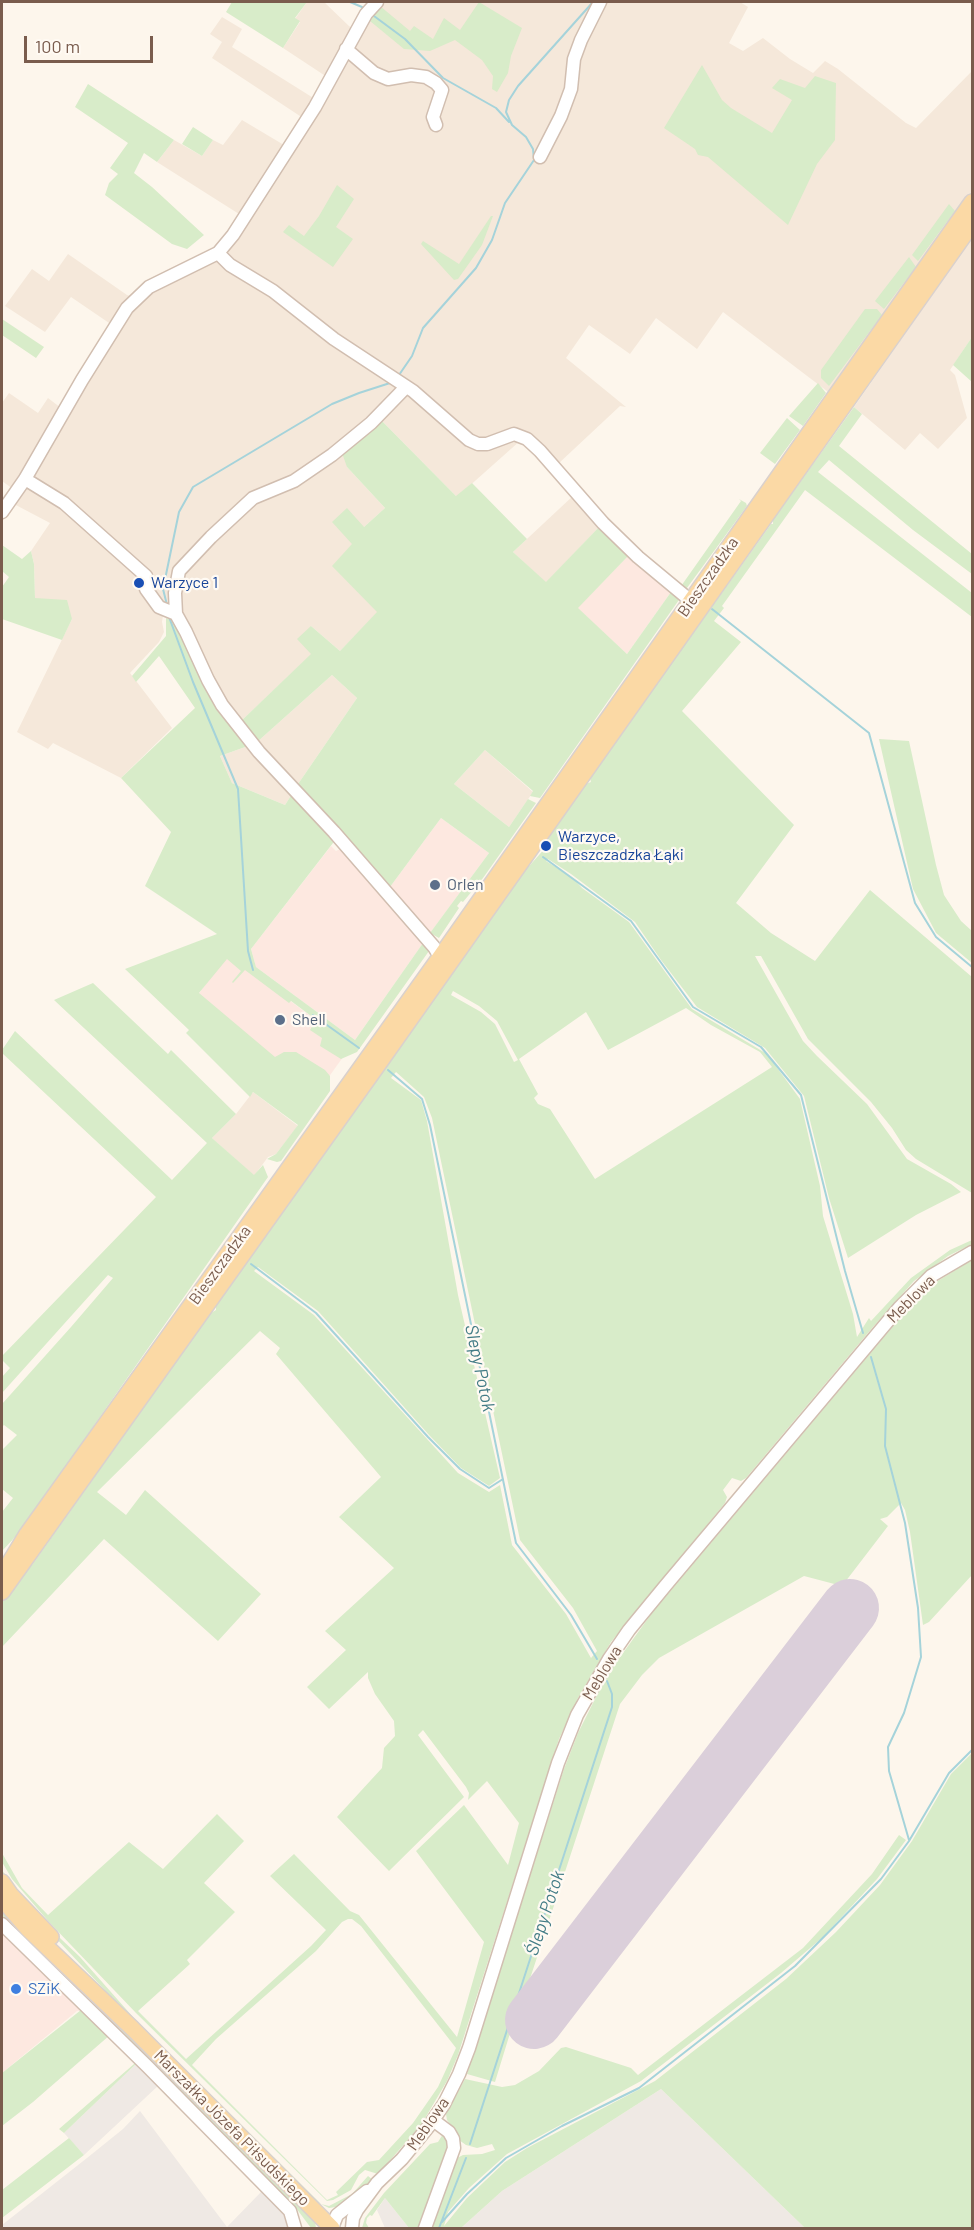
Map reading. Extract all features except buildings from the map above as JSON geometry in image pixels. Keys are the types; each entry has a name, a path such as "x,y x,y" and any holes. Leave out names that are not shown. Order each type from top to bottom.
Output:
{"main road":[{"name":"Bieszczadzka","path":"2,1575 27,1534 972,202"},
{"name":"Bieszczadzka","path":"2,1592 972,224"},
{"name":"Marszałka Józefa Piłsudskiego","path":"2,1882 11,1895 80,1967 133,2029"},
{"name":"Marszałka Józefa Piłsudskiego","path":"2,1899 28,1929 133,2029 332,2228"}],"street":[{"path":"2,512 25,479 127,308 149,287 218,253 262,191 315,106 366,14 377,2"},
{"path":"540,157 561,116 571,89 574,59 600,2"},
{"path":"346,50 375,73 388,79 411,75 426,77 436,83 442,90 433,117 436,125"},
{"path":"218,253 230,265 273,291 334,339 423,399 473,442 487,444 514,434 526,439 540,451 603,523 638,557 691,601"},
{"path":"171,613 178,571 211,537 253,498 294,481 371,423 398,382"},
{"path":"25,479 64,503 146,576 146,589 159,608 171,613 186,632 222,705 259,752 334,832 439,952 441,968 438,980"},
{"path":"439,952 451,952 465,942"},
{"name":"Meblowa","path":"332,2228 335,2218 342,2210 377,2183 402,2159 433,2120 451,2091 469,2048 567,1740 609,1659 629,1630 898,1308 931,1276 972,1252"},
{"path":"2,1924 290,2211 296,2229"},
{"path":"426,2229 454,2148 449,2132 433,2120"},
{"name":"Meblowa","path":"332,2228 342,2225 355,2214 377,2183"},
{"name":"Meblowa","path":"352,2229 355,2214"}],"shaded area":[{"path":"307,2 324,2 359,33 380,2 740,2 748,7 729,43 743,51 763,38 813,73 825,61 906,123 916,128 972,71 972,221 844,404 723,312 697,349 656,318 630,354 589,325 566,358 626,407 620,406 558,464 521,440 457,497 379,418 347,467 385,508 364,527 353,544 333,566 378,612 340,651 311,626 312,654 239,723 188,635 164,609 162,622 164,632 159,642 130,673 172,728 121,778 53,743 48,749 17,732 72,619 35,598 34,564 31,551 50,523 12,503 13,489 2,481 2,403 9,393 38,413 48,398 61,408 112,325 71,297 45,332 5,306 32,269 49,281 68,254 127,295 137,298 197,264 233,235 239,214 157,162 174,140 202,156 213,140 223,145 242,120 289,148 306,120 212,58 222,42 210,34 222,17 242,29 232,47 315,99 327,77 283,48 300,22 295,19"},
{"path":"972,238 972,337 950,370 955,375 967,418 938,449 920,433 905,450 854,407"},
{"path":"574,495 603,523 546,583 513,552"},
{"path":"630,554 671,592 627,654 577,608"},
{"path":"332,675 357,698 296,787 256,743"},
{"path":"248,746 292,794 285,805 232,783 220,756"},
{"path":"485,750 533,792 509,827 454,784"},
{"path":"441,818 489,853 428,936 387,891"},
{"path":"331,846 336,851 340,849 357,869 358,867 423,943 355,1040 256,967 251,949"},
{"path":"227,954 351,1046 328,1078 277,1062 198,995"},
{"path":"253,1092 298,1126 276,1154 268,1157 254,1176 212,1138 236,1114"},
{"path":"2,1931 84,2010 77,2011 2,2073"},
{"path":"137,2063 159,2085 84,2155 64,2133"},
{"path":"661,2089 805,2228 461,2228 502,2191"},
{"path":"140,2111 227,2227 261,2192 286,2216 291,2228 2,2228 2,2225 123,2129"},
{"path":"385,2198 409,2228 385,2228 377,2210"}],"green space":[{"path":"232,2 307,2 295,18 300,21 283,48 226,12"},
{"path":"479,2 522,28 511,56 508,73 497,92 492,89 493,76 482,60 455,40 430,51 404,49 370,21 380,6 410,31 414,26 433,39 444,18 460,30"},
{"path":"702,65 722,100 772,133 792,100 772,88 780,79 805,88 815,76 836,83 835,140 817,164 788,225 708,157 698,155 695,149 664,128"},
{"path":"88,84 174,140 157,162 144,153 134,173 204,235 187,249 172,244 105,195 109,183 118,174 110,168 128,143 75,107"},
{"path":"193,127 213,140 202,156 182,144"},
{"path":"337,185 354,199 336,227 353,239 333,267 283,232 289,225 304,236"},
{"path":"949,204 955,211 918,261 912,255"},
{"path":"493,216 482,245 458,279 454,280 421,244 423,241 459,264"},
{"path":"909,257 916,267 884,309 875,301"},
{"path":"865,309 877,309 882,315 829,386 821,378 821,370"},
{"path":"2,319 44,347 36,358 2,335"},
{"path":"972,337 972,382 953,365"},
{"path":"818,383 826,393 803,426 789,416"},
{"path":"854,407 862,414 839,446 972,554 972,574 913,530 829,460 818,472 972,593 972,617 805,490 722,606 724,608 714,621 741,642 682,711 794,825 736,903 771,933 815,961 870,890 972,977 972,1193 916,1159 906,1150 871,1102 808,1039 761,956 755,956 803,1041 867,1104 907,1159 961,1192 916,1215 848,1258 829,1198 804,1096 765,1048 697,1007 635,922 571,874 548,859 546,861 573,878 582,888 629,922 692,1009 767,1054 800,1099 820,1186 823,1216 853,1314 857,1337 869,1318 871,1321 911,1278 950,1250 972,1240 972,1244 948,1256 914,1281 746,1478 741,1481 732,1478 723,1490 727,1497 725,1503 611,1642 578,1698 559,1739 458,2055 447,2081 421,2125 378,2174 365,2170 359,2175 351,2190 327,2201 136,2013 49,1922 12,1879 2,1862 2,1853 22,1888 48,1915 129,1842 163,1869 217,1814 244,1841 204,1883 235,1912 187,1960 190,1964 138,2011 186,2059 326,1930 270,1876 294,1854 350,1911 359,1915 457,2037 484,1942 416,1851 464,1805 508,1865 519,1823 487,1781 468,1800 469,1793 466,1787 423,1730 418,1735 464,1797 389,1871 337,1817 382,1768 384,1748 395,1736 394,1721 375,1694 368,1678 368,1672 329,1709 307,1687 346,1650 325,1631 394,1568 339,1517 381,1477 276,1354 280,1348 260,1331 97,1492 126,1515 145,1490 261,1594 218,1641 104,1539 2,1647 2,1602 15,1581 30,1564 32,1565 211,1313 216,1310 216,1306 523,873 547,846 545,844 552,831 586,784 591,782 590,778 773,524 773,520","holes":["453,991 479,1006 497,1021 518,1060 514,1062 495,1024 481,1012 451,995","686,1008 711,1025 760,1052 772,1067 595,1179 550,1109 538,1104 534,1098 538,1094 519,1059 586,1012 608,1050","396,1072 424,1097 432,1118 520,1540 573,1608 597,1651 591,1658 566,1614 512,1545 500,1485 489,1492 458,1473 314,1315 254,1271 258,1267 318,1311 461,1468 489,1486 500,1478 458,1295 427,1121 421,1100 391,1078","352,1919 361,1926 456,2048 438,2087 413,2123 379,2160 367,2162 336,2192 338,2195 327,2200 192,2065 216,2039 316,1951 342,1922"]},
{"path":"379,418 456,496 472,483 527,539 513,552 546,582 601,525 630,554 578,608 627,654 671,592 681,597 540,798 530,796 533,791 485,750 454,784 509,827 528,799 536,803 483,878 457,906 459,908 439,938 430,933 489,853 441,818 387,891 296,787 357,698 332,675 256,743 239,723 311,654 297,639 311,626 340,651 377,612 332,566 352,544 332,522 347,508 364,527 385,508 347,467 342,453"},
{"path":"787,418 800,430 775,464 760,453"},
{"path":"739,499 747,506 684,592 679,589 741,501"},
{"path":"2,545 22,559 31,551 34,564 35,598 67,600 72,619 62,640 2,619 2,587 9,577 2,571"},
{"path":"166,618 174,621 248,746 220,756 232,783 285,805 292,794 334,839 251,949 256,967 355,1040 423,943 429,951 357,1052 341,1059 320,1046 322,1038 310,1030 315,1022 310,1019 311,1016 291,1001 289,1003 245,970 233,983 241,971 227,959 199,993 275,1057 284,1052 296,1052 325,1070 330,1076 330,1091 281,1161 277,1162 267,1159 276,1154 298,1125 253,1092 250,1097 186,1033 189,1030 125,969 217,934 145,886 171,832 121,778 195,708 159,656 136,682 132,676 166,636"},
{"path":"879,739 909,741 944,895 961,921 972,931 972,963 936,933 913,889"},
{"path":"93,983 168,1054 171,1050 236,1114 212,1138 254,1175 263,1165 268,1177 18,1534 2,1551 2,1512 13,1498 2,1489 2,1450 17,1435 4,1425 2,1427 2,1404 113,1278 108,1275 2,1393 2,1377 10,1368 2,1360 2,1356 156,1197 2,1053 2,1050 15,1031 172,1180 207,1143 54,1000"},
{"path":"972,1260 972,1575 929,1622 923,1625 910,1532 901,1503 887,1517 880,1519 888,1526 842,1586 804,1576 659,1658 642,1675 620,1704 495,2082 467,2074 564,1769 578,1733 607,1675 652,1613 900,1318 936,1282"},
{"path":"972,1753 972,2228 805,2228 661,2089 502,2191 461,2228 430,2228 457,2158 495,2150 492,2144 477,2148 466,2145 459,2140 449,2126 446,2114 465,2079 502,2087 515,2085 539,2071 561,2048 566,2047 631,2068 638,2075 803,1948 872,1874 899,1835 906,1840 877,1879 823,1937 781,1973 641,2081 507,2154 469,2188 448,2212 444,2226 467,2198 505,2162 527,2148 655,2081 786,1979 836,1932 880,1885 912,1841 951,1774"},
{"path":"2,1870 41,1920 80,1957 133,2017 321,2204 315,2201 132,2019 36,1917 2,1875"},
{"path":"2,1909 315,2221 316,2228 311,2228 296,2208 241,2152 96,2007 36,1952 2,1915"},
{"path":"81,2010 84,2010 110,2035 2,2126 2,2073"},
{"path":"134,2062 137,2063 64,2133 59,2129 134,2064"},
{"path":"443,2134 449,2145 420,2228 409,2228 385,2198 372,2216 367,2218 366,2223 369,2228 362,2228 365,2218 384,2193 430,2144 438,2142"},
{"path":"69,2138 84,2155 2,2218 2,2190"},
{"path":"368,2176 373,2180 343,2206 329,2208 321,2204 329,2206 352,2194"}],"waterway":[{"path":"350,2 362,7"},
{"path":"399,375 412,356 423,328 476,268 492,240 505,203 534,160 533,149 526,137 512,125 506,112 509,100 518,86 593,2"},
{"path":"374,16 405,39 443,78 496,108 509,122"},
{"path":"167,605 163,589 179,512 193,487 332,404 390,383"},
{"path":"712,609 869,733 915,903 936,937 972,967"},
{"path":"169,617 193,682 238,789 248,951 253,970"},
{"path":"543,857 631,921 693,1007 761,1047 801,1095 863,1333"},
{"path":"313,1015 359,1048"},
{"name":"Ślepy Potok","path":"388,1070 422,1099 430,1125 516,1543 571,1615 597,1659"},
{"path":"251,1264 316,1313 428,1437 460,1469 489,1488 503,1479"},
{"path":"871,1357 886,1409 885,1446 905,1523 918,1608 921,1657 904,1713 888,1747 889,1771 909,1840"},
{"name":"Ślepy Potok","path":"470,2144 612,1707 612,1694 607,1681"},
{"path":"442,2222 467,2194 506,2158 562,2126 639,2088 795,1966 881,1879 909,1841 949,1773 972,1750"},
{"name":"Ślepy Potok","path":"439,2228 466,2158"}],"runway":[{"path":"534,2020 850,1608"}],"place":[{"name":"Warzyce 1","path":"139,583"},
{"name":"Warzyce, Bieszczadzka Łąki","path":"546,846"},
{"name":"Orlen","path":"435,885"},
{"name":"Shell","path":"280,1020"},
{"name":"SZiK","path":"16,1989"}]}
